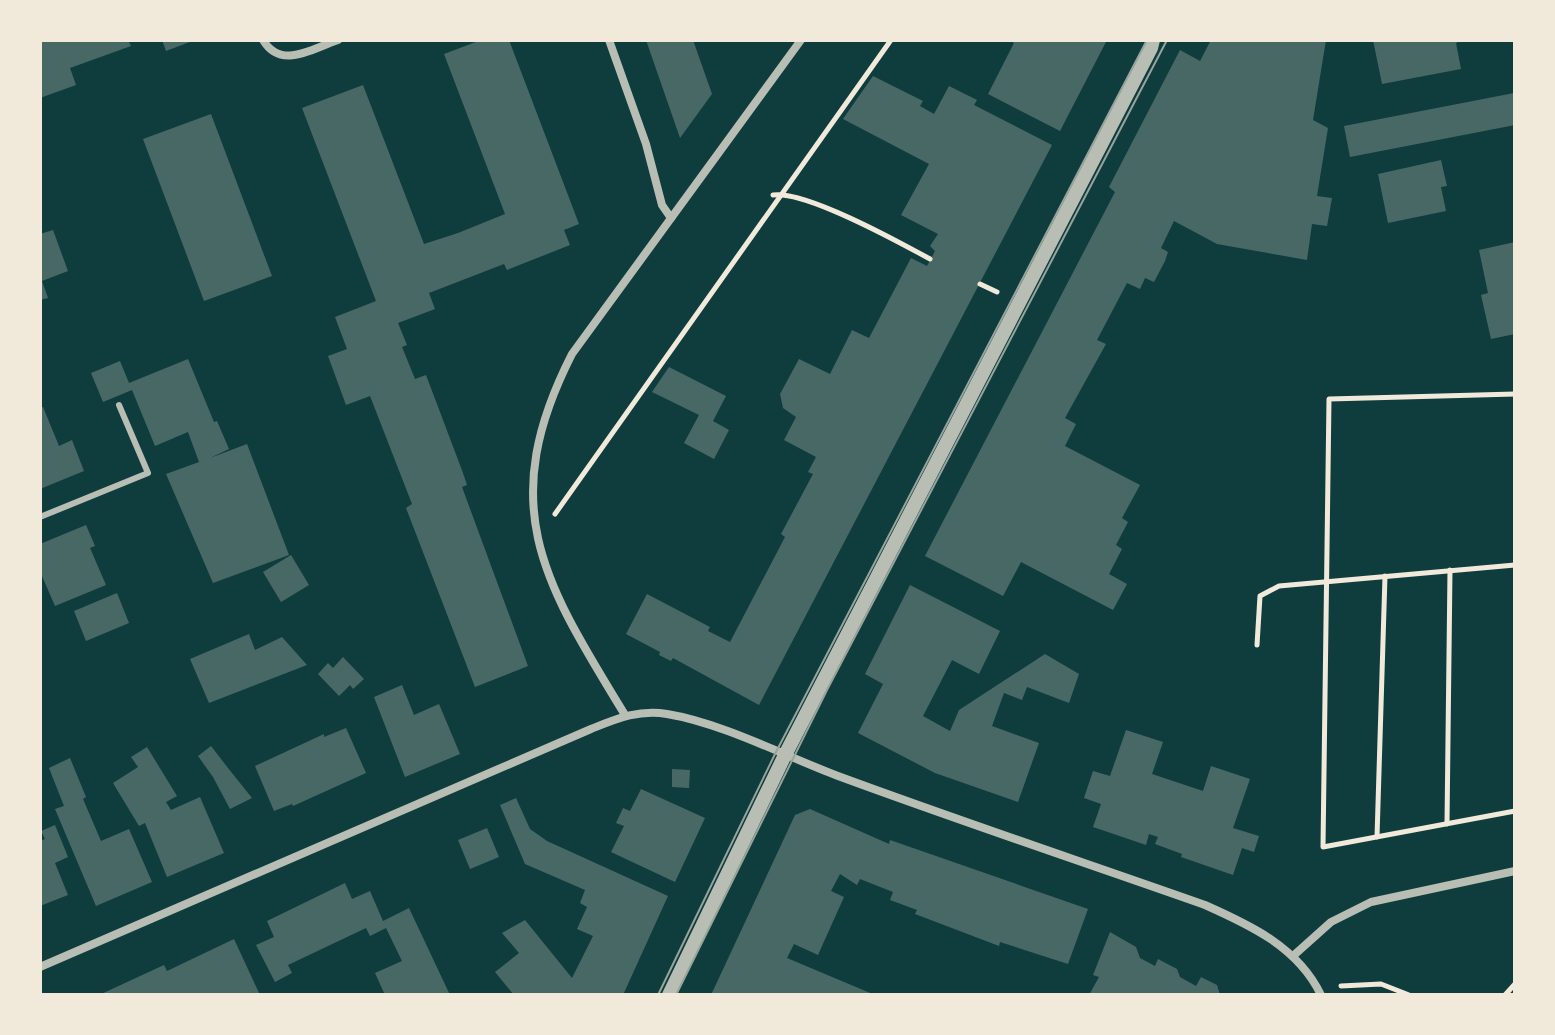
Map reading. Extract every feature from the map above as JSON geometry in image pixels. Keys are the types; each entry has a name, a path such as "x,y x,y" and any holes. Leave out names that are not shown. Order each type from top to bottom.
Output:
{"street":[{"path":"263,40 268,49 279,57 338,40"},
{"path":"609,40 654,170 662,205 671,218"},
{"path":"625,715 574,632 542,560 535,528 533,476 540,430 554,389 572,354 801,40"},
{"path":"669,995 785,755 1155,43"},
{"path":"40,967 625,715 647,712 668,714 717,728 1205,905 1259,929 1293,956 1319,991"},
{"path":"1293,956 1331,922 1371,902 1515,871"}],"lane":[{"path":"40,517 148,473 119,405"}],"path":[{"path":"535,528 560,510 891,40"},
{"path":"773,195 783,194 878,230 930,259"},
{"path":"1515,394 1329,399 1323,847 1515,811"},
{"path":"1257,645 1260,596 1279,586 1515,565"},
{"path":"1447,824 1450,570"},
{"path":"1377,837 1385,576"},
{"path":"1319,991 1381,984 1409,995"},
{"path":"1505,995 1515,984"}],"building":[{"path":"40,40 128,40 131,46 70,68 76,85 40,98"},
{"path":"162,40 195,40 166,51"},
{"path":"481,40 509,40 579,224 564,230 570,245 507,270 504,264 429,293 435,309 398,323 407,345 402,347 415,379 426,375 467,485 462,487 528,666 475,687 406,508 412,504 370,396 346,405 328,356 347,349 335,317 376,301 302,108 363,85 424,244 458,233 505,214 444,54"},
{"path":"646,40 693,40 712,94 680,138"},
{"path":"1009,40 1107,40 1060,131 988,94 1014,43"},
{"path":"1211,40 1326,40 1313,120 1328,128 1317,196 1332,198 1327,226 1312,224 1307,260 1217,244 1174,221 1161,248 1168,252 1154,282 1145,278 1140,289 1127,283 1097,340 1106,344 1065,418 1076,424 1065,446 1140,485 1122,518 1128,522 1116,545 1122,549 1109,574 1127,584 1113,610 1021,562 1003,596 925,556 1115,192 1109,187 1180,50 1200,61"},
{"path":"1373,40 1463,40 1456,43 1461,69 1382,84"},
{"path":"873,76 923,101 920,106 934,114 949,86 977,100 974,105 1052,145 759,705 673,658 671,661 659,655 660,652 626,634 647,594 710,627 708,631 730,642 785,537 781,534 813,474 808,472 816,457 784,440 796,417 783,408 780,394 799,359 830,374 852,330 869,338 911,258 927,266 935,251 930,246 938,234 901,215 929,164 843,119"},
{"path":"1514,93 1515,125 1350,157 1344,126"},
{"path":"211,114 272,276 204,301 143,139"},
{"path":"1441,160 1447,186 1441,187 1446,211 1388,223 1378,174"},
{"path":"53,230 68,271 42,281 48,298 40,300 40,234"},
{"path":"1515,242 1515,334 1491,339 1481,295 1488,293 1479,250"},
{"path":"188,359 214,422 217,421 229,449 210,458 247,444 289,555 213,583 166,474 199,462 188,432 155,446 132,390 103,402 91,373 120,361 129,383"},
{"path":"669,367 726,396 713,421 729,430 714,459 684,443 699,415 652,392"},
{"path":"43,407 59,446 72,440 84,471 40,489 40,408"},
{"path":"86,525 95,546 90,548 106,585 55,606 40,577 40,544"},
{"path":"291,555 309,585 281,602 263,572"},
{"path":"910,585 1000,631 979,674 952,660 923,716 950,731 959,710 1045,654 1079,674 1069,703 1027,687 1022,700 1004,693 992,726 1039,743 1018,802 935,773 858,733 883,684 865,674"},
{"path":"117,593 129,623 86,641 74,611"},
{"path":"249,634 255,650 282,637 307,665 209,703 190,659"},
{"path":"343,657 364,679 353,689 350,685 339,696 318,674 328,663 333,668"},
{"path":"402,685 414,715 439,704 460,754 405,777 374,697"},
{"path":"346,728 366,773 293,806 274,811 255,766 324,734 324,737"},
{"path":"1126,730 1163,742 1152,774 1203,791 1211,766 1250,779 1233,828 1259,836 1254,852 1242,848 1233,875 1181,857 1182,854 1155,844 1158,837 1149,834 1146,845 1093,827 1101,804 1084,798 1093,771 1110,776"},
{"path":"211,746 252,798 230,809 198,756"},
{"path":"147,747 177,796 166,802 171,810 200,797 224,853 167,877 145,823 139,826 113,783 138,767 131,757"},
{"path":"70,758 101,841 129,829 152,882 96,906 55,809 64,806 49,768"},
{"path":"672,769 690,770 689,788 672,787"},
{"path":"641,789 705,818 675,882 611,852 624,826 616,823 623,808 630,811"},
{"path":"516,798 530,829 547,841 668,896 623,995 514,995 495,972 519,953 502,933 525,920 572,978 593,936 577,929 587,907 580,903 585,890 525,864 500,805"},
{"path":"810,809 889,844 890,840 1088,909 1068,964 1000,942 999,946 915,914 917,910 890,900 893,892 860,879 857,885 840,874 831,891 844,897 818,955 794,944 787,958 875,995 711,995 795,815"},
{"path":"55,825 68,857 55,863 68,895 40,906 40,841 45,839 41,831"},
{"path":"487,828 499,857 470,869 458,840"},
{"path":"345,883 352,899 370,891 383,921 409,908 450,995 385,995 375,973 402,961 386,928 370,936 366,928 288,965 292,973 275,982 256,945 274,937 267,921"},
{"path":"1110,932 1136,947 1140,958 1155,966 1158,959 1177,969 1180,977 1196,986 1201,977 1217,985 1220,995 1089,995 1099,977 1093,975"},
{"path":"234,939 260,995 99,995 164,965 167,971"}],"tram line":[{"path":"658,995 776,752 1147,40"},
{"path":"676,995 827,690 1167,40"}]}
